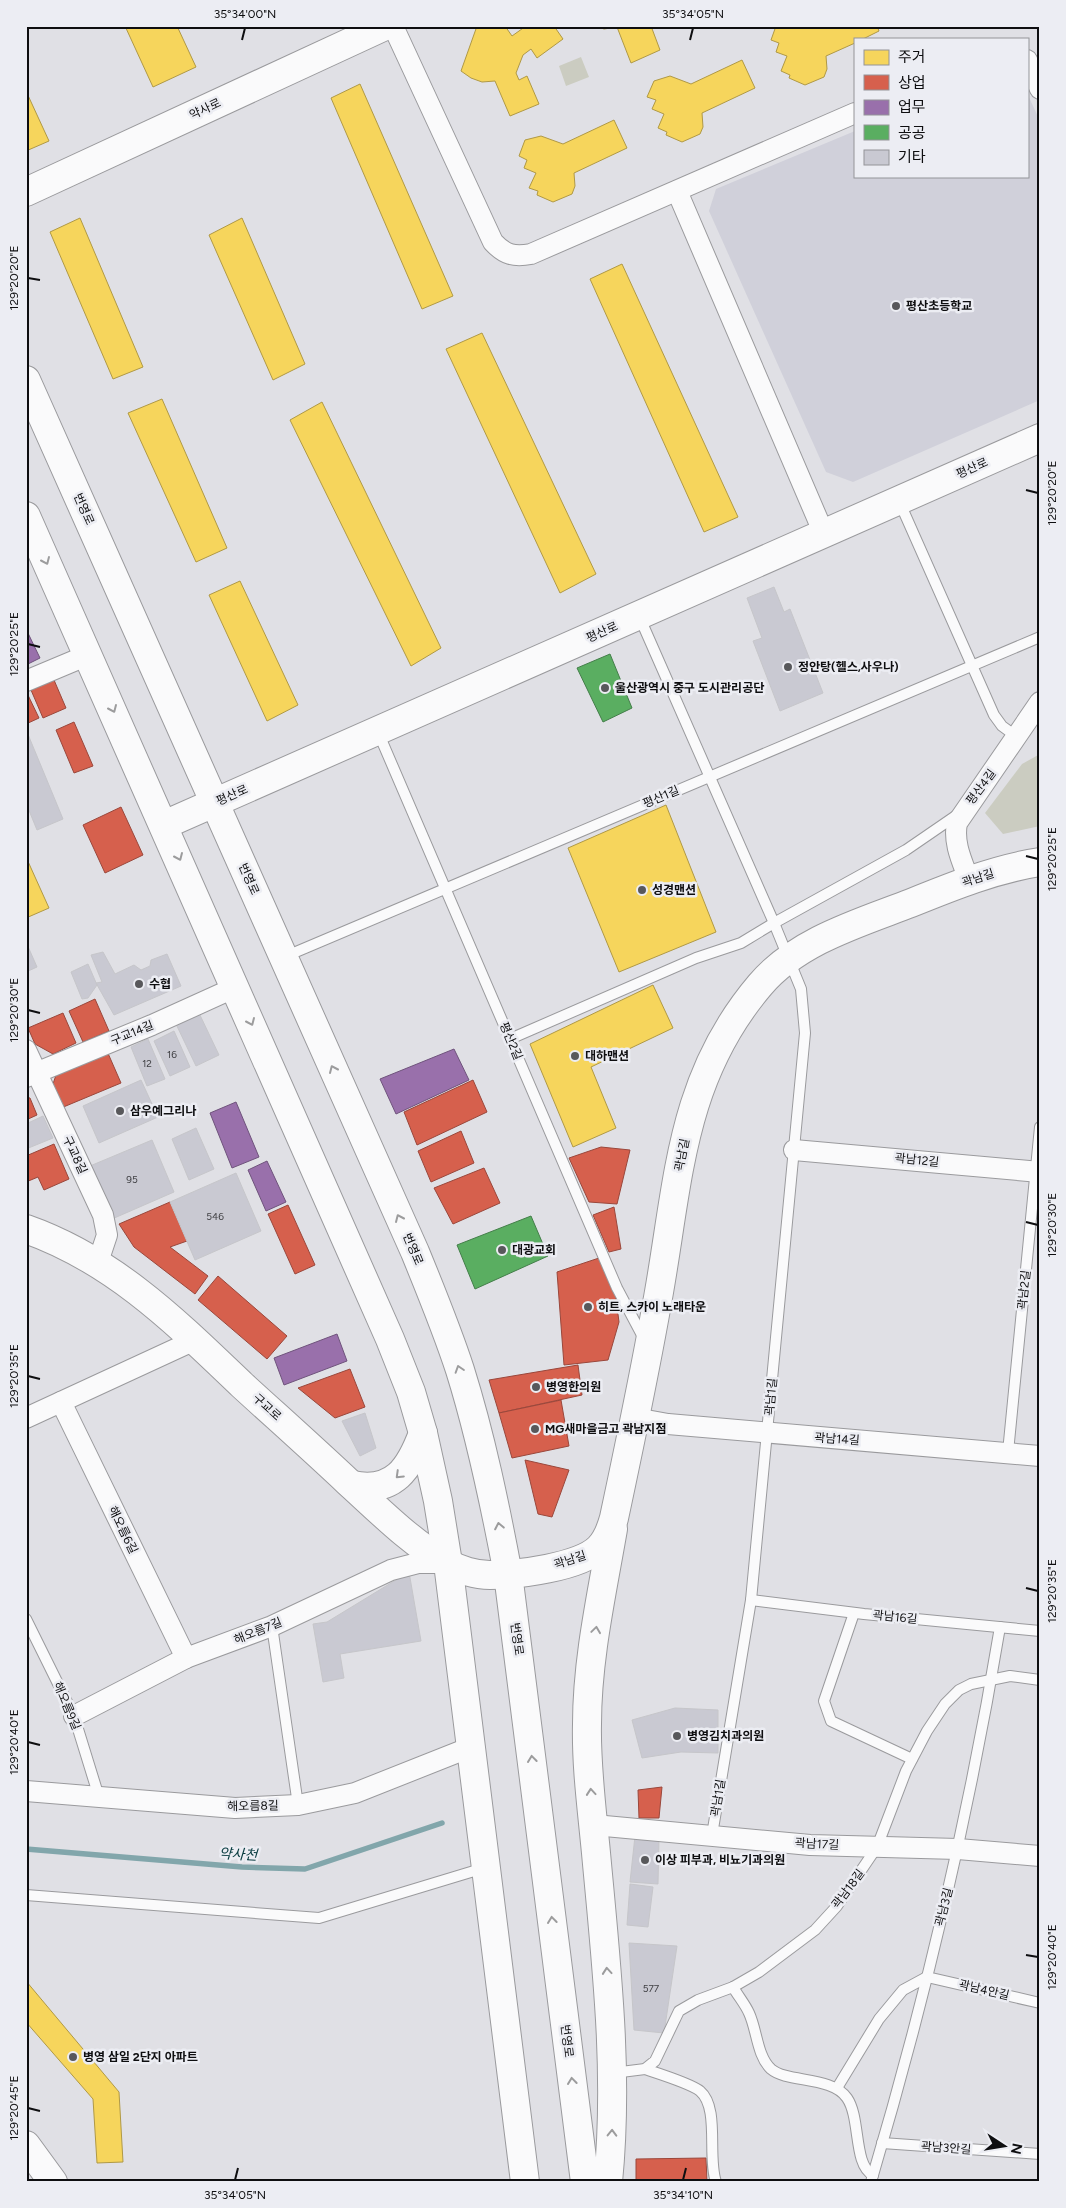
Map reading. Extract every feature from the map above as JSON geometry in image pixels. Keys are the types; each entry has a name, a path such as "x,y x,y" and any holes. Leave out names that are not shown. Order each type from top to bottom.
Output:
{"main road":[{"name":"약사로","path":"26,192 385,26"},
{"name":"번영로","path":"26,380 216,803 441,1316 476,1423 496,1507 508,1574 585,2182"},
{"name":"평산로","path":"164,825 1040,438"},
{"path":"26,516 236,987 390,1339 411,1392 423,1433 438,1501 448,1563 525,2182"},
{"name":"곽남길","path":"508,1574 567,1564 586,1558 599,1549 609,1535 649,1348 682,1151 690,1116 701,1085 719,1046 740,1012 761,984 788,960 830,935 969,880 1018,865 1040,862"},
{"name":"구교로","path":"26,1229 60,1241 98,1262 135,1289 195,1340 403,1531 448,1563 482,1574 508,1574"},
{"path":"352,1485 373,1488 394,1480 411,1460 423,1433"},
{"path":"608,2182 611,2152 612,2073 609,1991 587,1724 589,1677 614,1518"},
{"path":"26,2145 53,2182"}],"street":[{"path":"394,26 493,242 507,255 516,257 531,254 854,113"},
{"path":"1028,62 1040,89"},
{"path":"677,191 824,534"},
{"path":"26,681 88,654"},
{"name":"평산4길","path":"969,880 954,835 956,823 1040,702"},
{"name":"구교14길","path":"31,1074 152,1025 236,987"},
{"name":"구교8길","path":"26,1050 31,1074 103,1215 107,1235 98,1262"},
{"name":"곽남12길","path":"794,1150 1038,1172"},
{"path":"26,1418 195,1340"},
{"name":"해오름6길","path":"61,1402 186,1658"},
{"name":"곽남14길","path":"635,1418 668,1424 1040,1456"},
{"name":"해오름7길","path":"74,1716 186,1658 272,1626 392,1570 418,1563 448,1563"},
{"name":"해오름8길","path":"26,1791 236,1808 298,1806 355,1793 471,1747"},
{"name":"곽남17길","path":"594,1825 810,1845 958,1849 1040,1856"}],"lane":[{"path":"898,501 994,716 1002,726 1017,737"},
{"name":"곽남1길","path":"639,616 774,923 801,989 805,1033 751,1600 712,1835"},
{"name":"평산1길","path":"283,957 1040,637"},
{"name":"평산2길","path":"377,732 617,1288 649,1348"},
{"path":"510,1039 696,958 741,943 906,850 964,810"},
{"name":"곽남2길","path":"1008,1452 1038,1172 1040,1128"},
{"name":"곽남16길","path":"751,1600 854,1613 1040,1631"},
{"path":"854,1613 824,1701 831,1721 912,1759"},
{"name":"해오름9길","path":"26,1619 74,1716 99,1797"},
{"path":"272,1626 298,1806"},
{"name":"곽남3길","path":"872,2178 927,1977 958,1849 992,1680 1000,1628"},
{"name":"곽남18길","path":"645,2069 654,2062 679,2010 698,2000 732,1987 785,1954 815,1930 837,1906 877,1846 912,1759 945,1704 965,1687 992,1680 1010,1676 1040,1680"},
{"path":"26,1895 319,1918 485,1868"},
{"path":"837,2088 879,2019 903,1990 927,1977"},
{"name":"곽남4안길","path":"927,1977 1040,2003"},
{"path":"732,1987 749,2012 764,2062 773,2071 837,2088 848,2098 857,2127 862,2162 872,2178"},
{"path":"612,2073 645,2069 699,2090 706,2100 711,2121 711,2148 716,2182"},
{"name":"곽남3안길","path":"882,2143 1040,2154"}],"shaded area":[{"path":"581,57 589,77 566,86 559,66"},
{"name":"평산초등학교","path":"1028,95 1040,121 1040,400 853,482 826,472 709,211 716,189 854,131 854,178 1028,178"},
{"path":"1040,754 1040,826 1003,834 985,813 1022,764"}],"building: 주거":[{"path":"125,26 177,26 196,67 153,87"},
{"path":"477,26 505,26 512,36 526,26 554,26 563,39 537,58 531,49 523,55 516,73 519,80 527,76 539,104 510,116 495,81 482,82 471,78 461,71"},
{"path":"596,26 651,26 660,50 631,63 617,27 604,29"},
{"path":"776,26 877,26 879,31 865,38 854,38 854,43 826,56 827,69 824,77 805,85 789,78 790,75 781,71 787,56 776,52 779,43 771,40"},
{"path":"742,60 755,88 702,113 703,127 700,134 682,142 666,135 667,132 658,128 664,114 652,109 656,100 647,97 654,81 670,76 691,84"},
{"path":"360,84 453,296 422,309 331,98"},
{"path":"26,91 49,141 26,151"},
{"path":"614,120 627,148 574,173 575,186 572,194 553,202 537,195 538,191 529,188 536,173 524,168 527,160 519,156 525,140 541,136 563,144"},
{"path":"80,218 143,367 113,379 50,232"},
{"path":"242,218 305,364 273,380 209,235"},
{"path":"622,264 738,517 704,532 590,279"},
{"path":"482,333 596,574 560,593 446,349"},
{"path":"162,399 227,548 196,562 128,413"},
{"path":"322,402 441,648 411,666 290,420"},
{"path":"240,581 298,705 267,721 209,595"},
{"name":"성경맨션","path":"666,805 716,932 619,972 568,848"},
{"path":"26,857 49,908 26,918"},
{"name":"대하맨션","path":"653,985 673,1028 591,1067 616,1128 573,1147 530,1044"},
{"name":"병영 삼일 2단지 아파트","path":"26,1981 119,2092 123,2162 97,2163 93,2099 26,2022"}],"building: 상업":[{"path":"54,680 66,708 43,718 31,690"},
{"path":"26,691 39,718 26,724"},
{"path":"74,722 93,766 74,773 56,730"},
{"path":"121,807 143,855 105,873 83,825"},
{"path":"95,999 109,1031 83,1042 69,1011"},
{"path":"63,1013 76,1043 53,1054 35,1044 28,1028"},
{"path":"107,1051 121,1083 61,1108 52,1087 57,1072"},
{"path":"473,1080 487,1112 417,1145 404,1112"},
{"path":"26,1097 30,1098 37,1115 26,1120"},
{"path":"461,1131 474,1163 431,1182 418,1151"},
{"path":"54,1144 69,1179 44,1190 38,1177 26,1182 26,1156"},
{"path":"601,1147 630,1150 617,1204 589,1202 569,1158"},
{"path":"484,1168 500,1203 453,1224 434,1188"},
{"path":"170,1202 187,1241 170,1247 208,1276 195,1294 134,1247 119,1224"},
{"path":"288,1205 315,1265 295,1274 268,1214"},
{"path":"614,1207 621,1249 609,1252 593,1215"},
{"name":"히트, 스카이 노래타운","path":"599,1258 615,1291 619,1322 608,1360 564,1365 557,1272"},
{"path":"218,1276 287,1336 267,1359 198,1300"},
{"name":"병영한의원","path":"578,1365 582,1395 499,1413 489,1380"},
{"path":"350,1369 365,1407 335,1418 298,1388"},
{"name":"MG새마을금고 곽남지점","path":"561,1400 569,1446 512,1458 499,1413"},
{"path":"525,1460 569,1470 552,1517 538,1514"},
{"path":"662,1787 659,1818 639,1818 638,1790"},
{"path":"706,2158 707,2182 636,2181 636,2159"}],"building: 업무":[{"path":"26,629 40,658 26,665"},
{"path":"454,1049 469,1080 396,1114 380,1079"},
{"path":"236,1102 259,1157 232,1168 210,1113"},
{"path":"267,1161 286,1202 266,1211 248,1170"},
{"path":"337,1334 347,1361 284,1385 274,1358"}],"building: 공공":[{"name":"울산광역시 중구 도시관리공단","path":"610,654 632,708 603,722 577,668"},
{"name":"대광교회","path":"531,1216 548,1256 475,1289 457,1245"}],"building: 기타":[{"name":"정안탕(헬스,사우나)","path":"774,587 784,612 790,609 823,693 780,711 753,641 762,638 747,598"},
{"path":"27,732 63,819 37,830 26,803"},
{"path":"26,942 37,967 26,972"},
{"name":"수협","path":"103,952 115,974 134,965 141,970 150,966 151,960 167,954 181,986 114,1015 96,983 102,982 91,955"},
{"path":"88,964 97,985 88,998 82,999 71,972"},
{"path":"199,1013 219,1055 196,1066 176,1024"},
{"path":"174,1031 190,1067 170,1076 154,1041"},
{"path":"148,1039 165,1079 147,1086 131,1047"},
{"name":"삼우예그리나","path":"141,1080 158,1117 99,1143 83,1106"},
{"path":"43,1116 53,1138 26,1149 26,1124"},
{"path":"196,1128 214,1169 189,1180 172,1139"},
{"path":"152,1140 174,1192 112,1219 90,1166"},
{"path":"236,1173 261,1231 195,1260 170,1202"},
{"path":"365,1413 376,1448 360,1456 342,1421"},
{"path":"409,1572 421,1641 340,1654 344,1678 323,1682 313,1624 327,1622"},
{"name":"병영김치과의원","path":"675,1708 718,1710 718,1753 681,1752 642,1758 632,1720"},
{"name":"이상 피부과, 비뇨기과의원","path":"635,1836 659,1838 658,1884 630,1882"},
{"path":"630,1884 653,1887 648,1927 627,1925"},
{"path":"629,1943 677,1946 664,2033 634,2030"}],"waterway":[{"name":"약사천","path":"26,1849 242,1867 305,1869 442,1823"}],"place":[{"name":"평산초등학교","path":"896,306"},
{"name":"정안탕(헬스,사우나)","path":"788,667"},
{"name":"울산광역시 중구 도시관리공단","path":"605,688"},
{"name":"성경맨션","path":"642,890"},
{"name":"수협","path":"139,984"},
{"name":"대하맨션","path":"575,1056"},
{"name":"삼우예그리나","path":"120,1111"},
{"name":"대광교회","path":"502,1250"},
{"name":"히트, 스카이 노래타운","path":"588,1307"},
{"name":"병영한의원","path":"536,1387"},
{"name":"MG새마을금고 곽남지점","path":"535,1429"},
{"name":"병영김치과의원","path":"677,1736"},
{"name":"이상 피부과, 비뇨기과의원","path":"645,1860"},
{"name":"병영 삼일 2단지 아파트","path":"73,2057"}]}
